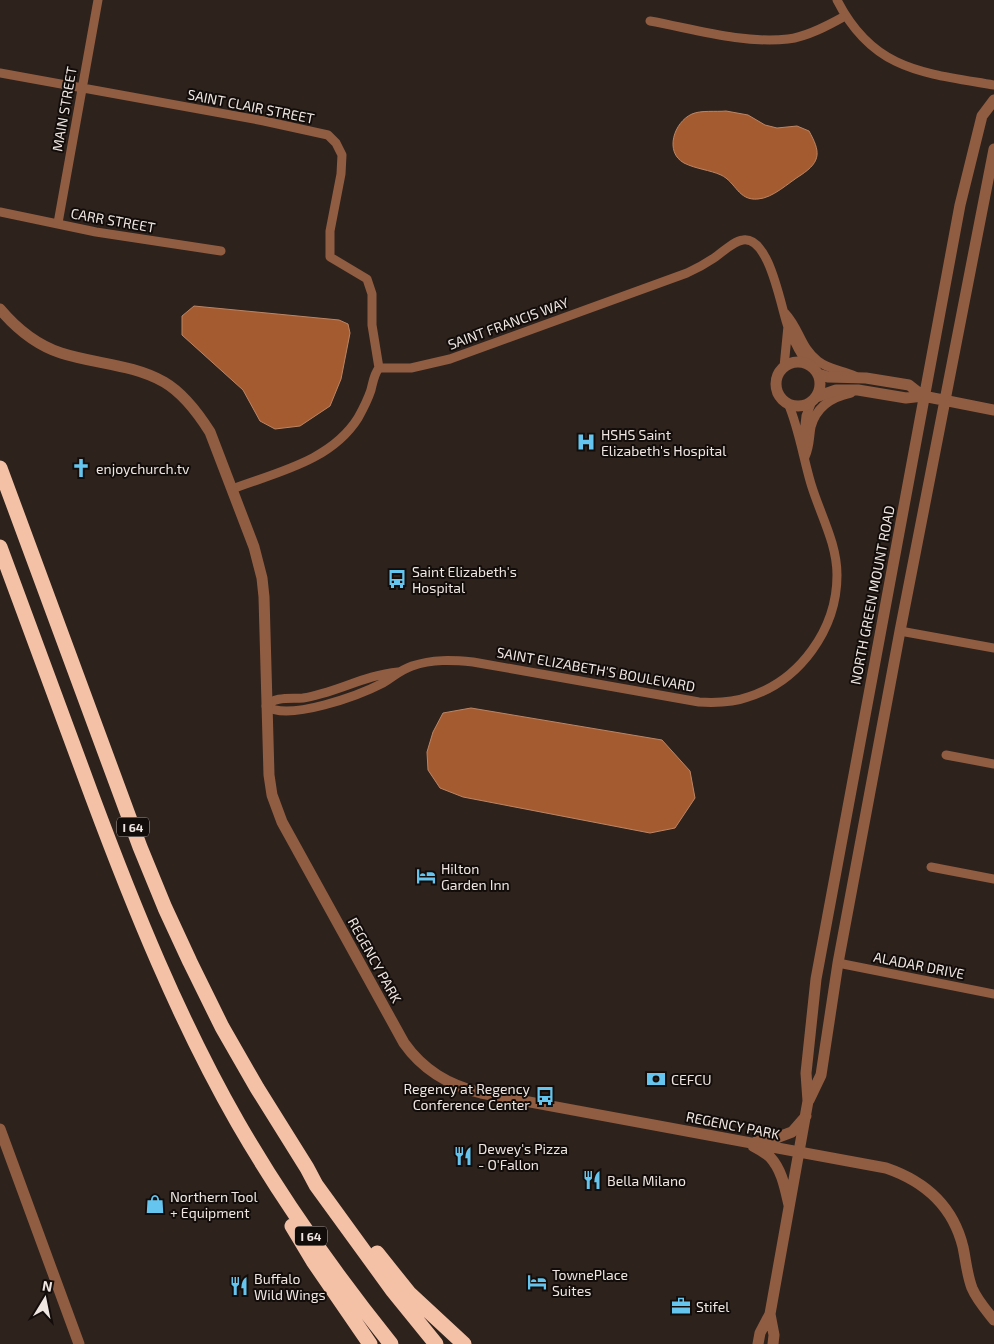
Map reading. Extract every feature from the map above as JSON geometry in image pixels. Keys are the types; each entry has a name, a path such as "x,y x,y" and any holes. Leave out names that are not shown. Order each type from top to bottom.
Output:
{"highway":[{"name":"I 64","path":"0,468 140,847 165,908 222,1027 316,1185 392,1291 436,1344"},
{"name":"I 64","path":"0,547 122,875 176,1000 238,1123 330,1264 391,1344"},
{"path":"238,1123 246,1149 313,1261 370,1344"},
{"path":"307,1168 326,1184 409,1293 464,1344"}],"street":[{"name":"MAIN STREET","path":"58,223 98,0"},
{"path":"837,0 845,16 868,43 895,63 926,73 994,85"},
{"path":"650,21 752,40 790,39 826,27 845,16"},
{"name":"SAINT CLAIR STREET","path":"0,73 328,135 336,143 342,155 342,174 330,231 330,257 367,279 372,294 372,324 379,368"},
{"name":"NORTH GREEN MOUNT ROAD","path":"758,1344 760,1333 770,1314 800,1153 808,1101 806,1073 816,980 923,396 966,176 982,116 994,100"},
{"name":"NORTH GREEN MOUNT ROAD","path":"808,1101 821,1076 838,964 900,631 994,149"},
{"name":"CARR STREET","path":"0,212 96,232 221,252"},
{"name":"SAINT FRANCIS WAY","path":"379,368 411,368 430,365 456,357 687,273 713,259 740,240 753,242 763,254 778,288 788,326 802,357 808,364"},
{"name":"REGENCY PARK","path":"0,309 22,332 59,353 126,367 164,382 183,397 200,415 217,449 254,547 262,578 270,785 275,806 282,822 404,1043 413,1056 443,1080 461,1088 481,1093 886,1168 904,1174 922,1185 948,1213 957,1229 972,1288 994,1320"},
{"name":"SAINT FRANCIS WAY","path":"785,313 794,322 805,347 818,362 857,377"},
{"name":"SAINT FRANCIS WAY","path":"784,367 788,326"},
{"path":"784,367 798,362 808,364 818,374 828,377 857,377 909,385 923,396 994,410"},
{"name":"SAINT ELIZABETH'S BOULEVARD","path":"266,706 272,710 292,711 324,705 347,698 384,682 398,672 422,663 437,660 454,660 699,702 734,701 763,692 792,672 814,647 824,631 831,613 837,575 834,553 811,484 796,424 788,403 781,397 777,389 777,379 784,367"},
{"path":"232,489 314,458 338,441 357,419 370,391 376,371 379,368"},
{"name":"SAINT ELIZABETH'S BOULEVARD","path":"804,453 806,416 820,388 818,374"},
{"name":"SAINT ELIZABETH'S BOULEVARD","path":"788,403 803,405 836,390 858,390 906,398 923,396"},
{"name":"SAINT ELIZABETH'S BOULEVARD","path":"804,453 810,446 811,427 818,411 835,397 858,390"},
{"path":"900,631 994,648"},
{"path":"946,755 994,764"},
{"path":"931,867 994,879"},
{"name":"ALADAR DRIVE","path":"838,964 994,994"},
{"path":"750,1143 776,1138 792,1132 806,1116"},
{"path":"0,1129 79,1344"},
{"path":"750,1143 769,1157 776,1167 783,1181 790,1209"},
{"name":"NORTH GREEN MOUNT ROAD","path":"770,1314 774,1335 773,1344"}],"shaded area":[{"path":"726,111 748,115 765,125 777,128 797,126 809,131 817,150 816,160 808,170 780,190 764,198 751,199 741,194 721,175 689,165 678,158 674,152 673,145 676,130 680,123 692,114"},
{"path":"194,306 339,320 348,324 350,333 341,379 330,406 300,426 275,429 260,421 243,390 182,335 182,316"},
{"path":"471,708 662,740 690,771 695,798 675,828 650,833 463,797 440,788 428,770 427,752 433,732 443,713"}],"place":[{"name":"HSHS Saint Elizabeth's Hospital","path":"586,442"},
{"name":"enjoychurch.tv","path":"81,468"},
{"name":"Saint Elizabeth's Hospital","path":"397,579"},
{"name":"Hilton Garden Inn","path":"426,876"},
{"name":"CEFCU","path":"656,1079"},
{"name":"Regency at Regency Conference Center","path":"545,1096"},
{"name":"Dewey's Pizza - O'Fallon","path":"463,1156"},
{"name":"Bella Milano","path":"592,1180"},
{"name":"Northern Tool + Equipment","path":"155,1204"},
{"name":"TownePlace Suites","path":"537,1282"},
{"name":"Buffalo Wild Wings","path":"239,1286"},
{"name":"Stifel","path":"681,1306"}]}
